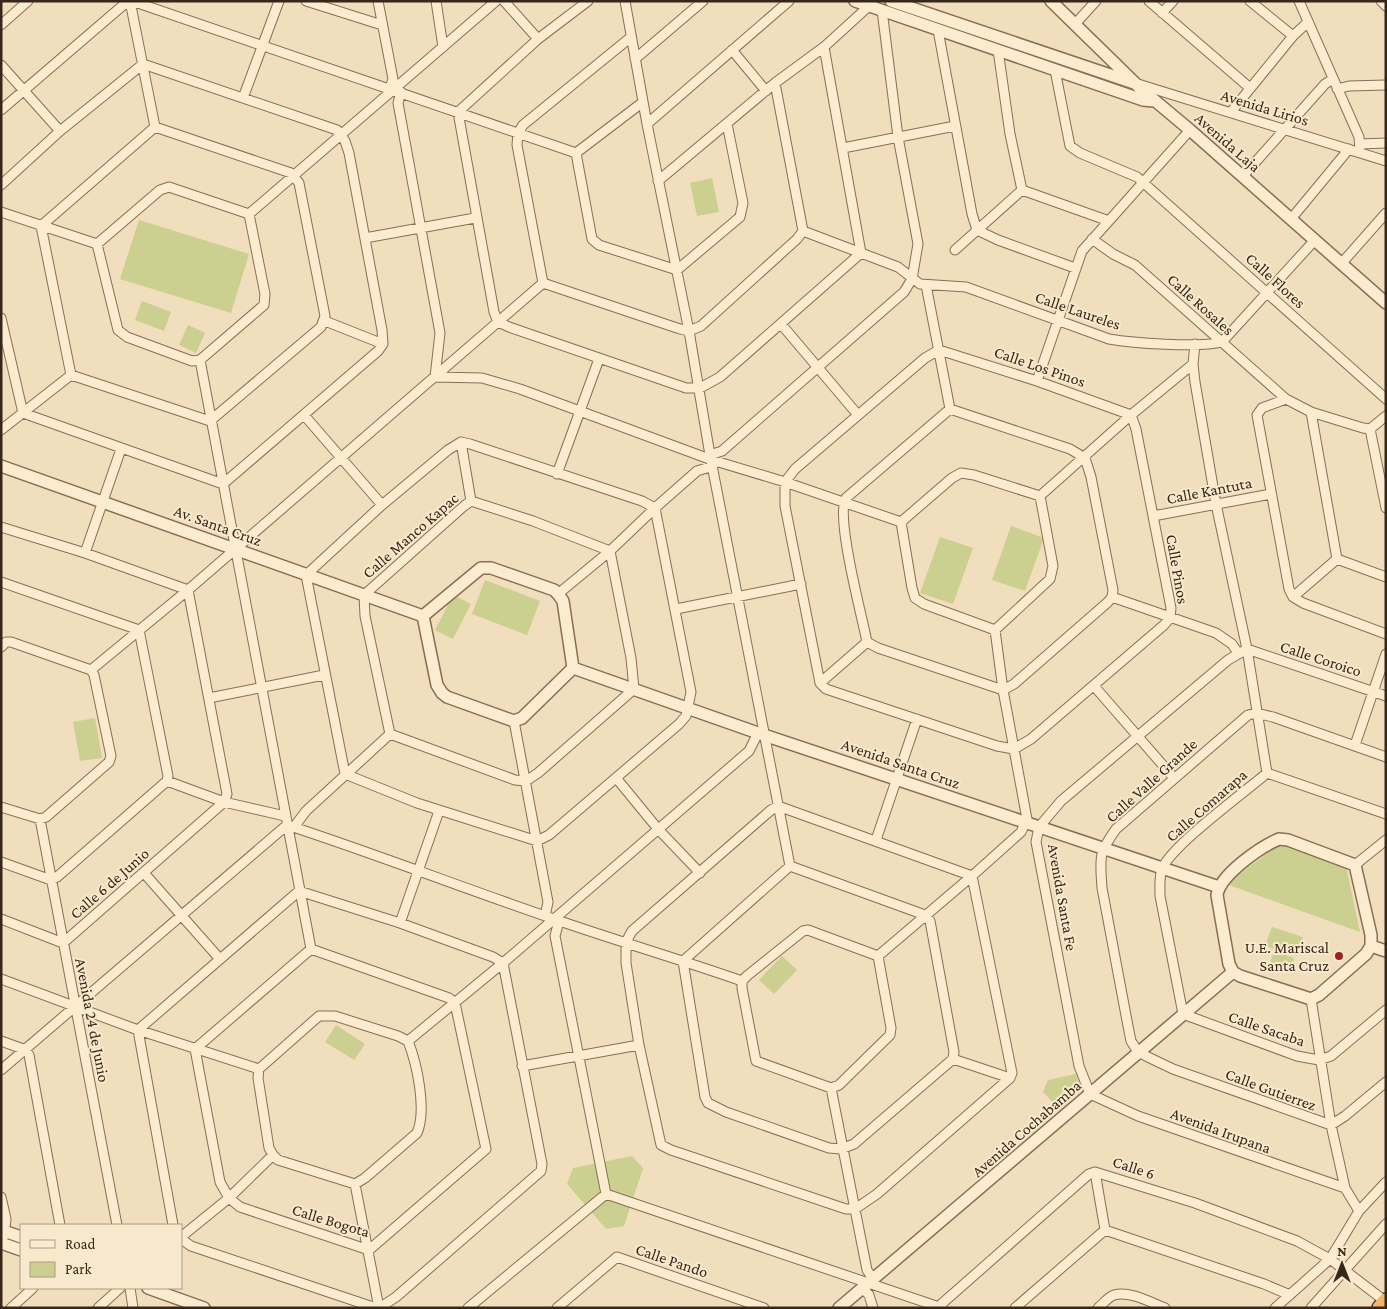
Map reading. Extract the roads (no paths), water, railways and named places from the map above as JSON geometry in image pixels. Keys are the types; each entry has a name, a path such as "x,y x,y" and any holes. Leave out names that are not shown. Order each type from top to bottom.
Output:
{"street":[{"path":"1,25 28,1"},
{"path":"130,1 576,153"},
{"path":"130,1 155,127"},
{"path":"1,110 130,1"},
{"path":"243,98 279,1"},
{"path":"306,1 382,25"},
{"path":"378,1 440,333 435,377"},
{"path":"436,1 443,47"},
{"path":"504,1 538,39"},
{"path":"458,112 538,39 588,1"},
{"path":"635,59 702,1"},
{"path":"647,124 789,1"},
{"path":"855,1 1143,100 1155,101"},
{"name":"Avenida Laja","path":"1052,1 1134,83 1243,176 1386,303"},
{"path":"1076,23 1096,1"},
{"path":"1149,1 1250,88"},
{"path":"1162,13 1173,1"},
{"path":"1250,1 1293,36"},
{"path":"1299,1 1338,89 1360,148 1386,143"},
{"path":"1381,1 1386,6"},
{"path":"897,2 1134,83"},
{"path":"249,214 395,90 492,3"},
{"path":"626,3 647,124 700,388 762,734 790,866"},
{"path":"658,181 775,83 824,47 869,6"},
{"path":"558,594 904,292 912,278 918,244 898,137 882,10"},
{"path":"1230,112 1293,36 1308,22"},
{"path":"938,30 954,126 977,230 998,240 1075,268"},
{"path":"543,282 517,145 518,133 523,125 631,37"},
{"path":"458,112 475,218 494,312 498,322 678,386 700,388 720,377 861,253 824,47"},
{"path":"732,50 766,91"},
{"path":"998,50 1010,134 1022,190"},
{"path":"143,64 337,130 342,134 349,153 383,344 378,351 223,484"},
{"path":"1,185 60,132 143,64"},
{"path":"1,65 60,132"},
{"name":"Calle Flores","path":"1055,70 1070,146 1080,154 1130,172 1145,183 1386,399"},
{"path":"1243,176 1325,84 1333,80"},
{"path":"543,282 689,331 701,326 797,239 803,231 775,83"},
{"name":"Avenida Lirios","path":"1134,83 1349,149 1360,148 1386,161"},
{"path":"1338,89 1362,85 1386,85"},
{"path":"576,153 643,102"},
{"path":"677,270 740,217 742,212 743,203 727,124"},
{"path":"843,148 954,126"},
{"path":"155,127 291,173 295,176 299,183 325,321 321,327 210,421"},
{"path":"41,226 155,127"},
{"path":"1037,380 1082,251 1145,183 1190,130"},
{"path":"1291,219 1349,149"},
{"path":"576,153 592,239 599,245 677,270"},
{"path":"97,244 160,190 169,187 249,214"},
{"path":"1022,190 1109,221"},
{"path":"955,250 1022,190"},
{"path":"1,212 97,244"},
{"path":"97,244 118,330 136,340 192,360 200,360 264,305 265,294 249,214"},
{"path":"1341,264 1386,214"},
{"path":"365,238 475,218"},
{"path":"41,226 71,375"},
{"name":"Calle Laureles","path":"803,231 898,267 912,278 926,285 966,288 1123,342 1195,344 1222,342"},
{"name":"Calle Rosales","path":"1092,238 1113,254 1135,265 1286,399 1311,412 1370,429"},
{"path":"1222,342 1314,241"},
{"path":"91,670 188,590 340,456 435,377 543,282"},
{"path":"926,285 950,409"},
{"path":"1,318 23,413"},
{"path":"325,321 383,344"},
{"path":"781,324 858,415"},
{"path":"1195,344 1193,364 1216,504 1267,773"},
{"path":"939,350 925,358 795,469 785,482 785,506 820,683 826,689 917,720 997,746 1014,749"},
{"name":"Calle Los Pinos","path":"939,350 1037,380 1131,414"},
{"path":"557,474 599,359"},
{"path":"200,360 210,421 289,823 298,891 311,949"},
{"path":"1040,496 1085,458 1131,414 1193,364"},
{"path":"1,430 71,375"},
{"path":"71,375 210,421"},
{"path":"435,377 482,378 712,460 785,482 843,504 901,522"},
{"path":"1286,399 1262,408 1257,414 1271,494 1293,597 1302,603 1386,634"},
{"path":"867,642 878,648 1003,690 1014,684 1112,597 1113,590 1092,477 1085,458 1070,449 950,409"},
{"path":"867,642 844,526 843,504 846,498 950,409"},
{"path":"1311,412 1337,558"},
{"path":"23,413 223,484"},
{"name":"Calle Pinos","path":"1014,749 1031,739 1170,618 1171,608 1136,429 1131,414"},
{"path":"304,415 382,505"},
{"path":"1386,416 1370,429 1386,508"},
{"path":"345,774 439,811 538,842 550,835 617,779 686,716 691,692 655,508 642,501 461,442"},
{"path":"461,442 471,501"},
{"path":"345,774 324,675 306,575 382,505 448,450 461,442"},
{"path":"85,553 121,449"},
{"name":"Av. Santa Cruz","path":"1,466 423,616"},
{"path":"901,522 952,478 961,473 974,475 1040,496"},
{"name":"Calle Kantuta","path":"1153,516 1271,494"},
{"path":"995,630 1050,579 1052,566 1040,496"},
{"name":"Calle Manco Kapac","path":"390,734 366,616 364,595 471,501 533,521 610,550"},
{"path":"901,522 915,598 937,609 995,630"},
{"path":"1,527 85,553 188,590"},
{"path":"1,1070 289,823 306,811 390,734 515,780 526,781 538,773 634,689 631,658 610,550"},
{"path":"1337,558 1386,577"},
{"path":"1293,597 1337,558"},
{"path":"481,568 490,568 554,590 558,594 563,601 573,668 522,718 514,721 447,697 442,693 437,685 423,616 474,572 481,568"},
{"path":"1,582 139,630"},
{"path":"676,609 801,584"},
{"path":"188,590 227,794 224,802"},
{"path":"1112,597 1216,633 1243,651"},
{"path":"1,862 51,880 57,877 167,781 168,776 139,630"},
{"path":"878,956 972,876 1021,832 1026,824 1026,812 1003,690 995,630"},
{"path":"1,647 6,642 11,642 91,670 94,675 111,756 109,762 46,817 40,819 1,806"},
{"path":"820,683 867,642"},
{"name":"Calle Coroico","path":"1243,651 1386,696"},
{"name":"Avenida Santa Fe","path":"1090,1094 1080,1066 1038,848 1039,827 1061,802 1138,736 1243,651"},
{"path":"1355,745 1386,654"},
{"name":"Avenida Santa Cruz","path":"573,668 1026,824 1219,887"},
{"path":"209,698 324,675"},
{"path":"1094,686 1174,778"},
{"path":"1256,713 1386,757"},
{"name":"Calle Valle Grande","path":"1102,849 1116,829 1243,719 1256,713"},
{"path":"876,840 917,720"},
{"path":"514,721 606,1194"},
{"path":"408,1041 503,963 658,829 749,750 762,734"},
{"name":"Calle Comarapa","path":"1162,869 1178,847 1267,773 1386,814"},
{"path":"617,779 658,829 700,873"},
{"path":"167,781 289,823 375,857 419,870 552,919 742,981"},
{"name":"Calle 6 de Junio","path":"63,943 224,802"},
{"path":"778,806 972,876"},
{"path":"778,806 632,931 626,942 626,962 639,1045 661,1145 671,1150 846,1209 855,1209 877,1194 1010,1078 1012,1073 972,876"},
{"path":"400,922 439,811"},
{"name":"Avenida 24 de Junio","path":"40,819 117,1224"},
{"path":"1279,839 1288,840 1355,865 1370,926 1371,946 1366,954 1326,989 1310,999 1302,999 1233,972 1229,964 1218,896 1219,887 1256,852 1279,839"},
{"path":"1355,865 1386,840"},
{"path":"1102,849 1102,888 1131,1041 1138,1052"},
{"path":"683,961 705,1097 708,1103 726,1112 820,1144 841,1149 854,1144 953,1059 954,1052 930,921 925,915 790,866"},
{"path":"683,961 790,866"},
{"path":"1162,869 1160,896 1184,1014"},
{"path":"144,873 219,958"},
{"path":"298,891 400,922 493,957 503,963 542,1164 541,1171 396,1297 379,1308"},
{"path":"138,1030 298,891"},
{"path":"1,919 63,943"},
{"path":"742,981 803,931 808,930 878,956"},
{"path":"1371,946 1386,951"},
{"path":"311,949 449,998 455,1003"},
{"path":"195,1049 311,949"},
{"path":"742,981 756,1061 831,1088 839,1085 890,1035 891,1028 878,956"},
{"name":"Avenida Cochabamba","path":"839,1308 1233,972"},
{"path":"1,980 138,1030 259,1070"},
{"path":"1310,999 1319,1060 1344,1188 1359,1211"},
{"name":"Calle Bogota","path":"229,1198 240,1207 369,1250 486,1149 455,1003"},
{"name":"Calle Sacaba","path":"1184,1014 1297,1056 1319,1060 1331,1056 1386,1010"},
{"path":"319,1016 335,1016 408,1041 420,1100 420,1125 417,1133 365,1178 355,1184 278,1160 273,1155 269,1148 258,1078 259,1070 263,1064 319,1016"},
{"path":"138,1030 174,1224"},
{"path":"1,1041 26,1050 29,1055 60,1224"},
{"path":"522,1066 639,1045"},
{"path":"195,1049 220,1182 229,1198"},
{"name":"Calle Gutierrez","path":"1138,1052 1173,1069 1331,1125 1345,1116 1386,1082"},
{"path":"953,1059 1010,1078"},
{"path":"831,1088 841,1149 855,1209 869,1295 873,1308"},
{"name":"Avenida Irupana","path":"1090,1094 1138,1116 1344,1188"},
{"path":"182,1237 229,1198 273,1155"},
{"path":"1095,1172 1105,1230"},
{"name":"Calle 6","path":"938,1307 1060,1199 1095,1172 1195,1203 1297,1241 1330,1259 1384,1303"},
{"path":"1275,1308 1330,1259 1359,1211 1386,1182"},
{"path":"355,1184 379,1308"},
{"path":"606,1194 938,1307"},
{"path":"468,1308 606,1194"},
{"path":"1,1197 6,1219 1,1243 20,1250"},
{"path":"1311,1308 1386,1224"},
{"path":"1105,1230 1264,1284 1290,1295"},
{"path":"1015,1308 1105,1230"},
{"path":"3,1231 20,1237"},
{"path":"182,1239 191,1246 379,1308"},
{"name":"Calle Pando","path":"557,1308 617,1257 764,1308"},
{"path":"11,1308 32,1289"},
{"path":"98,1308 119,1289"},
{"path":"130,1289 133,1308"},
{"path":"151,1289 204,1308"},
{"path":"1098,1308 1112,1295 1119,1294 1129,1295 1165,1308"}],"place":[{"name":"U.E. Mariscal Santa Cruz","path":"1339,956"}]}
